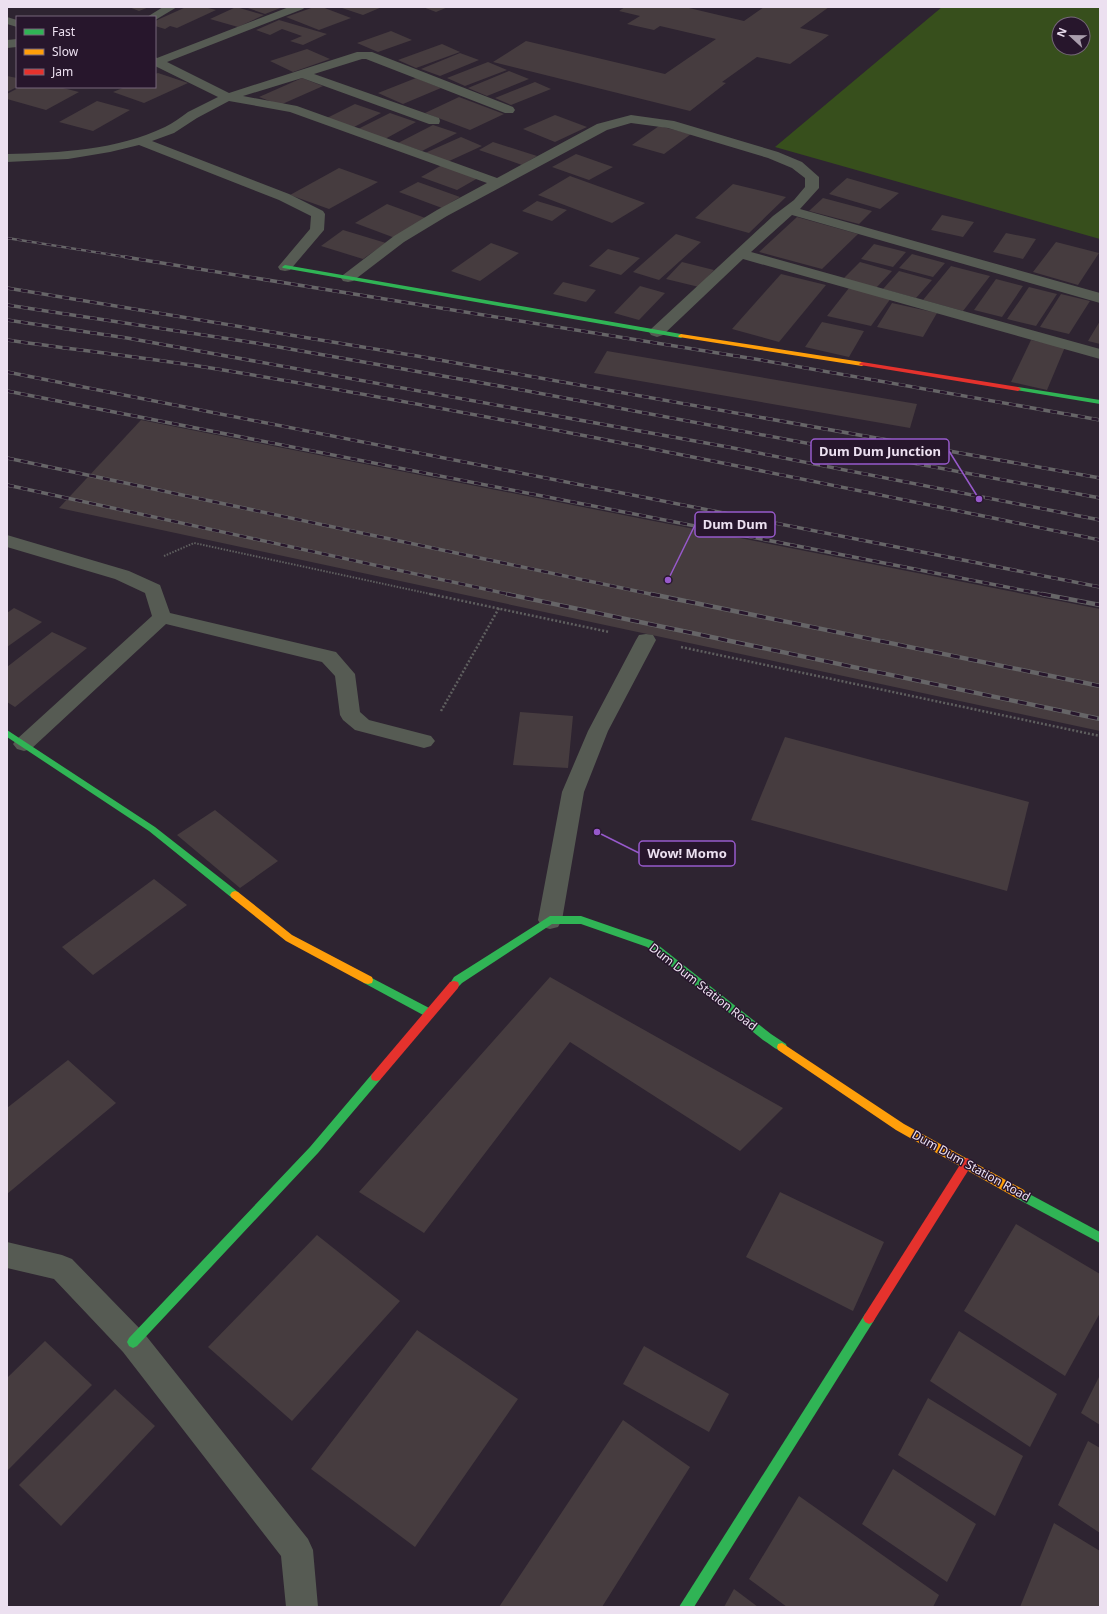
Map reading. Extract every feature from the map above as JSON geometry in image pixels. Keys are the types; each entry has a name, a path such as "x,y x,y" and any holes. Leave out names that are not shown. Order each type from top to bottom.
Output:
{"street":[{"path":"155,16 171,7"},
{"path":"156,61 299,7"},
{"path":"7,158 32,158 92,152 140,141 170,130 194,115 228,98 355,56 368,55 509,110"},
{"path":"156,61 228,98 293,109 499,183"},
{"path":"303,74 434,121"},
{"path":"348,278 399,239 442,213 602,127 631,119 669,124 748,147 797,165 812,177 812,188 799,203 778,219 657,332"},
{"path":"140,141 269,191 318,214 317,230 285,267"},
{"path":"790,210 1100,298"},
{"path":"741,254 1100,354"},
{"path":"285,267 657,332 1100,402"},
{"path":"7,541 122,575 153,589 162,617"},
{"path":"162,617 329,657 345,674 350,715 362,725 424,740"},
{"path":"24,744 162,617"},
{"path":"133,1342 314,1150 458,980 550,920 573,792 598,732 646,640"},
{"path":"7,733 152,829 289,938 429,1013"},
{"name":"Dum Dum Station Road","path":"550,920 581,920 650,944 774,1041 900,1127 1100,1238"},
{"path":"686,1607 967,1163"},
{"path":"7,1255 62,1268 133,1342 297,1550 302,1607"}],"path":[{"path":"424,740 499,608"}],"green space":[{"path":"942,7 1100,7 1100,239 775,147"}],"building":[{"path":"129,7 149,7 139,11"},
{"path":"186,7 204,7 216,10 177,28 170,26 165,29 156,26 156,21"},
{"path":"236,7 264,15 238,27 210,19"},
{"path":"245,7 283,7 265,14"},
{"path":"314,7 322,7 351,18 319,30 286,17"},
{"path":"339,7 382,7 363,15"},
{"path":"423,7 448,7 436,12"},
{"path":"625,7 691,7 689,8 744,21 764,7 829,7 800,28 829,35 790,64 757,57 722,82 726,83 690,111 493,62 526,41 665,74 716,39 660,26 654,30 627,24 640,16 619,11"},
{"path":"279,20 327,34 303,45 290,41 302,36 282,29 270,35 256,30"},
{"path":"391,31 412,40 378,52 357,43"},
{"path":"442,44 460,52 416,68 398,60"},
{"path":"307,49 330,59 293,72 270,61"},
{"path":"460,53 479,60 440,76 421,69"},
{"path":"488,62 507,70 465,86 447,78"},
{"path":"509,71 529,79 487,96 468,88"},
{"path":"158,73 188,83 144,103 113,92 123,88 156,88 156,74"},
{"path":"7,76 16,78 16,88 7,92"},
{"path":"302,78 323,86 280,105 259,97"},
{"path":"416,78 441,88 403,104 378,93"},
{"path":"535,82 551,89 511,105 495,98"},
{"path":"18,88 63,88 79,92 46,110 7,99 7,94"},
{"path":"459,97 504,114 470,130 425,113"},
{"path":"97,101 130,110 93,131 59,122"},
{"path":"355,104 381,113 354,127 327,118"},
{"path":"390,113 416,122 385,139 358,129"},
{"path":"555,115 587,127 555,142 523,129"},
{"path":"433,125 457,133 422,151 398,143"},
{"path":"659,126 691,134 664,154 632,145"},
{"path":"461,137 482,146 447,162 425,153"},
{"path":"493,142 537,156 522,165 479,150"},
{"path":"576,154 613,167 589,180 552,167"},
{"path":"442,165 478,178 457,190 421,177"},
{"path":"339,168 378,182 329,209 290,195"},
{"path":"570,176 645,203 612,223 538,195"},
{"path":"847,178 899,193 880,209 829,194"},
{"path":"418,182 460,197 442,208 399,192"},
{"path":"733,184 786,197 749,233 695,218"},
{"path":"823,198 872,211 859,224 809,211"},
{"path":"537,201 567,210 552,221 522,211"},
{"path":"387,204 428,219 395,238 355,223"},
{"path":"942,215 974,222 963,237 931,230"},
{"path":"797,217 858,234 822,269 759,252"},
{"path":"343,230 386,243 363,259 321,246"},
{"path":"1006,233 1036,239 1023,259 993,252"},
{"path":"676,234 701,242 659,280 633,272"},
{"path":"1056,242 1099,253 1078,285 1033,272"},
{"path":"491,243 519,253 480,281 451,271"},
{"path":"874,244 906,252 893,267 861,259"},
{"path":"608,249 640,258 621,275 589,266"},
{"path":"912,254 945,263 933,277 899,268"},
{"path":"682,262 714,270 699,287 666,279"},
{"path":"860,262 892,271 876,288 843,279"},
{"path":"951,266 990,276 963,311 923,300"},
{"path":"899,271 932,280 916,298 883,289"},
{"path":"781,274 826,285 779,342 732,329"},
{"path":"996,279 1023,286 1002,317 974,310"},
{"path":"563,282 596,290 586,302 553,294"},
{"path":"640,286 665,293 639,320 614,313"},
{"path":"1029,287 1057,294 1036,326 1007,319"},
{"path":"849,288 891,298 871,326 827,316"},
{"path":"1061,294 1090,301 1069,334 1040,327"},
{"path":"892,303 937,313 923,337 877,327"},
{"path":"1100,321 1100,344 1088,341"},
{"path":"822,322 864,331 849,357 805,347"},
{"path":"1031,340 1065,347 1047,390 1011,382"},
{"path":"607,351 917,404 910,428 594,373"},
{"path":"141,420 1100,609 1100,731 59,508"},
{"path":"14,608 42,622 7,647 7,613"},
{"path":"52,632 87,648 15,707 7,702 7,667"},
{"path":"520,712 573,716 568,768 513,765"},
{"path":"785,737 1029,802 1007,891 751,820"},
{"path":"215,810 278,861 240,888 177,835"},
{"path":"154,879 187,905 93,975 62,947"},
{"path":"550,977 783,1108 740,1151 570,1042 424,1233 359,1192"},
{"path":"68,1060 116,1103 7,1194 7,1108"},
{"path":"780,1192 884,1242 853,1311 746,1257"},
{"path":"1016,1224 1100,1274 1100,1313 1065,1376 964,1311"},
{"path":"317,1235 400,1301 292,1421 208,1347"},
{"path":"417,1330 518,1399 415,1547 311,1469"},
{"path":"959,1331 1057,1394 1030,1447 930,1381"},
{"path":"45,1341 92,1385 7,1471 7,1378"},
{"path":"644,1346 729,1394 709,1432 623,1384"},
{"path":"1100,1375 1100,1425 1081,1413"},
{"path":"115,1389 155,1426 61,1526 19,1485"},
{"path":"928,1398 1023,1456 995,1516 898,1455"},
{"path":"623,1420 690,1467 602,1607 499,1607"},
{"path":"1088,1441 1100,1448 1100,1533 1058,1505"},
{"path":"893,1469 976,1524 947,1582 862,1524"},
{"path":"799,1496 939,1595 933,1607 787,1607 749,1579"},
{"path":"1054,1523 1100,1551 1100,1607 1020,1607"},
{"path":"734,1589 758,1607 724,1607"}],"railway":[{"path":"7,238 132,258"},
{"path":"125,257 761,360 1100,420"},
{"path":"7,288 417,356 1100,478"},
{"path":"7,305 256,343 522,390 1100,498"},
{"path":"7,320 127,338 728,447 1100,520"},
{"path":"7,340 217,369 438,408 659,450 1100,540"},
{"path":"7,372 1100,587"},
{"path":"7,391 1047,595"},
{"path":"7,458 655,595"},
{"path":"7,485 512,595"},
{"path":"507,594 1100,719"},
{"path":"651,594 1100,686"},
{"path":"1042,594 1100,605"}],"traffic: fast":[{"path":"285,267 681,336"},
{"path":"1018,389 1100,402"},
{"path":"7,733 152,829 235,895"},
{"path":"454,985 458,980 550,920 581,920 650,944 767,1037 782,1047"},
{"path":"368,980 429,1013"},
{"path":"133,1342 314,1150 376,1077"},
{"path":"1020,1194 1100,1238"},
{"path":"686,1607 869,1318"}],"traffic: slow":[{"path":"681,336 862,364"},
{"path":"235,895 289,938 368,980"},
{"path":"782,1047 900,1127 1020,1194"}],"traffic: jam":[{"path":"862,364 1018,389"},
{"path":"376,1077 454,985"},
{"path":"869,1318 967,1163"}],"place":[{"name":"Dum Dum Junction","path":"979,499"},
{"name":"Dum Dum","path":"668,580"},
{"name":"Wow! Momo","path":"597,832"}]}
